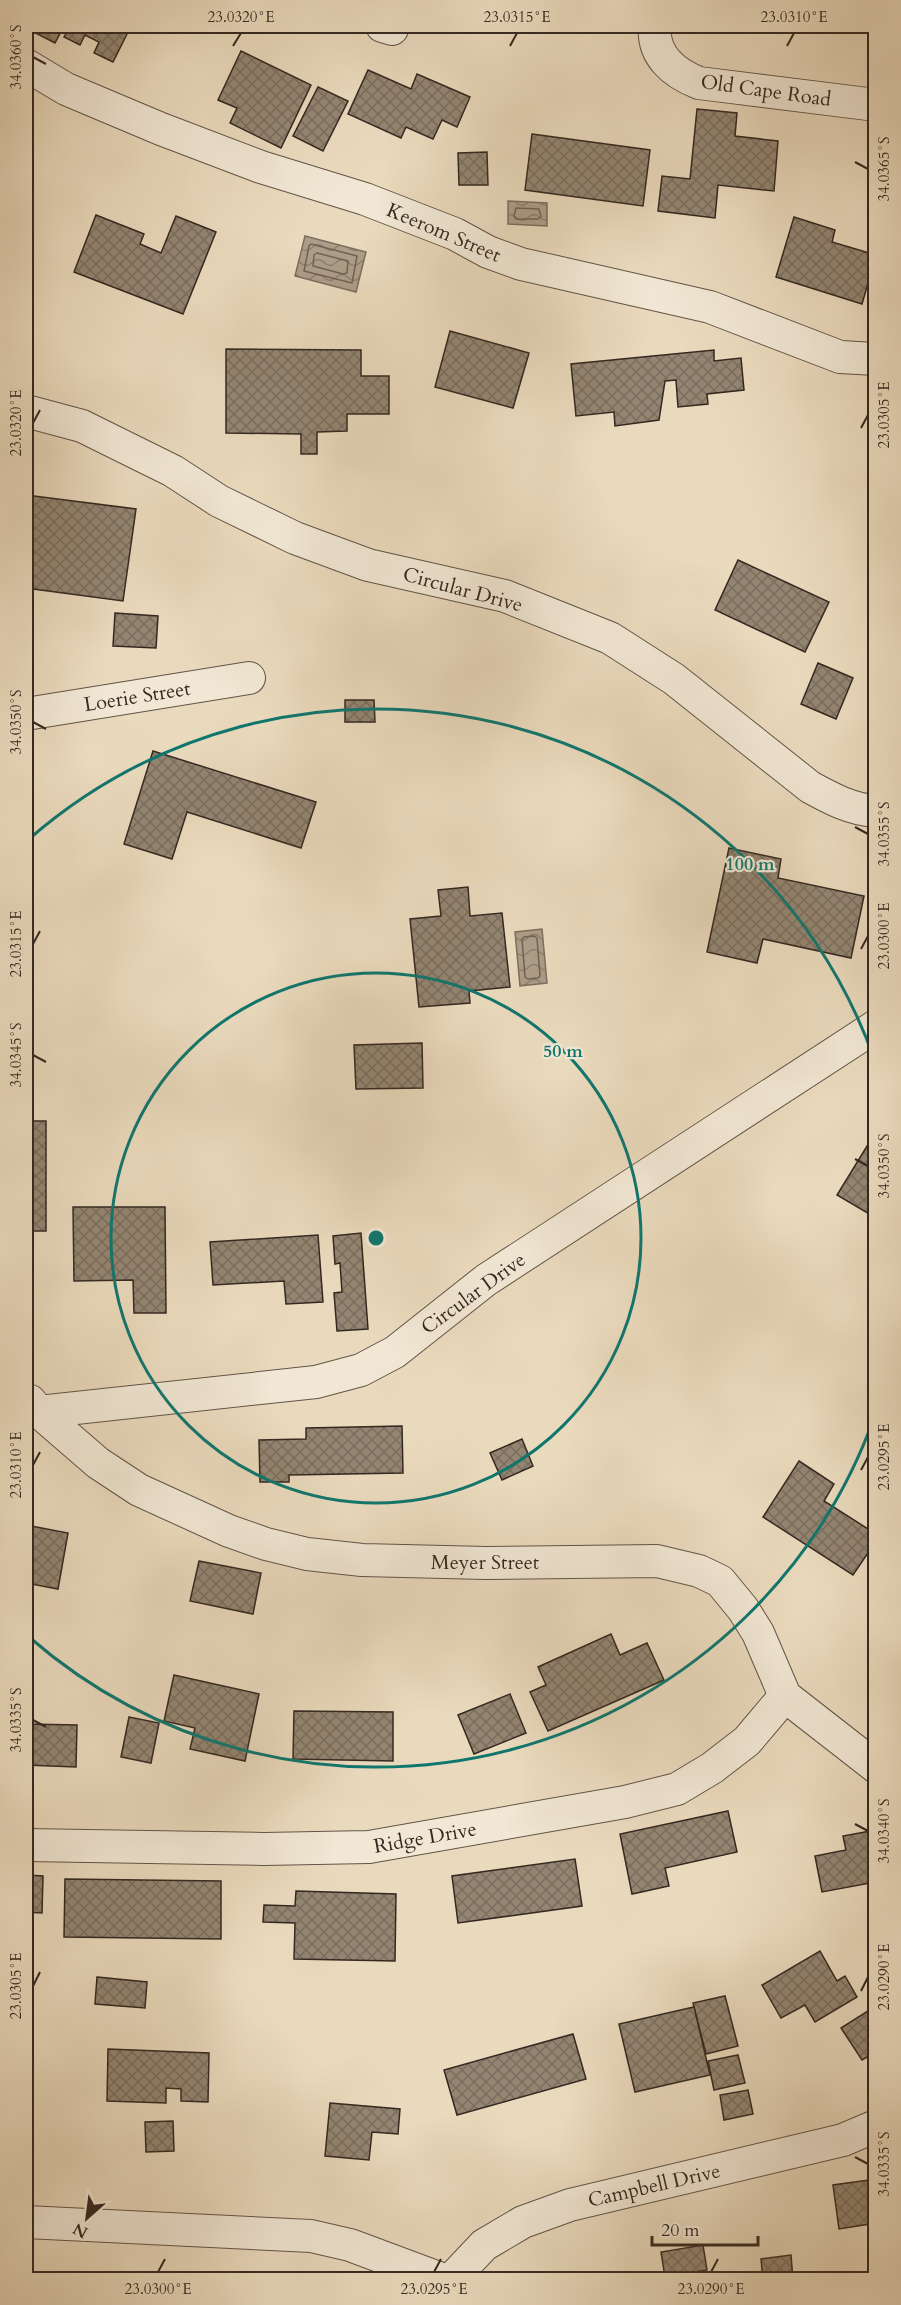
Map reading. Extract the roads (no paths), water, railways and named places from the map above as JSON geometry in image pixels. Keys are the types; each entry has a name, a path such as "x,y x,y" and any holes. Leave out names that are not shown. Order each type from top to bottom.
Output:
{"street":[{"name":"Old Cape Road","path":"655,26 656,44 663,59 679,75 699,83 876,105"},
{"name":"Keerom Street","path":"26,64 66,89 161,129 261,167 365,198 455,234 488,252 521,264 710,307 840,357 876,359"},
{"name":"Circular Drive","path":"26,411 82,426 173,471 219,501 295,538 368,565 505,596 610,638 674,679 810,787 834,800 876,811"},
{"name":"Loerie Street","path":"26,714 249,678"},
{"name":"Circular Drive","path":"30,1406 316,1382 362,1370 395,1352 486,1280 876,1026"},
{"name":"Meyer Street","path":"30,1406 98,1462 139,1490 230,1531 307,1554 362,1560 486,1563 657,1561 699,1571 720,1581 743,1609 758,1633 785,1696 876,1767"},
{"name":"Ridge Drive","path":"26,1845 264,1850 369,1847 625,1802 677,1789 712,1768 747,1740 785,1696"},
{"name":"Campbell Drive","path":"451,2280 484,2245 523,2222 570,2205 843,2140 876,2126"},
{"path":"26,2222 311,2236 350,2245 444,2280"}],"water":[{"path":"508,201 547,203 547,226 508,224"},
{"path":"305,236 366,252 356,292 295,276"},
{"path":"542,929 547,983 520,986 515,932"}]}
